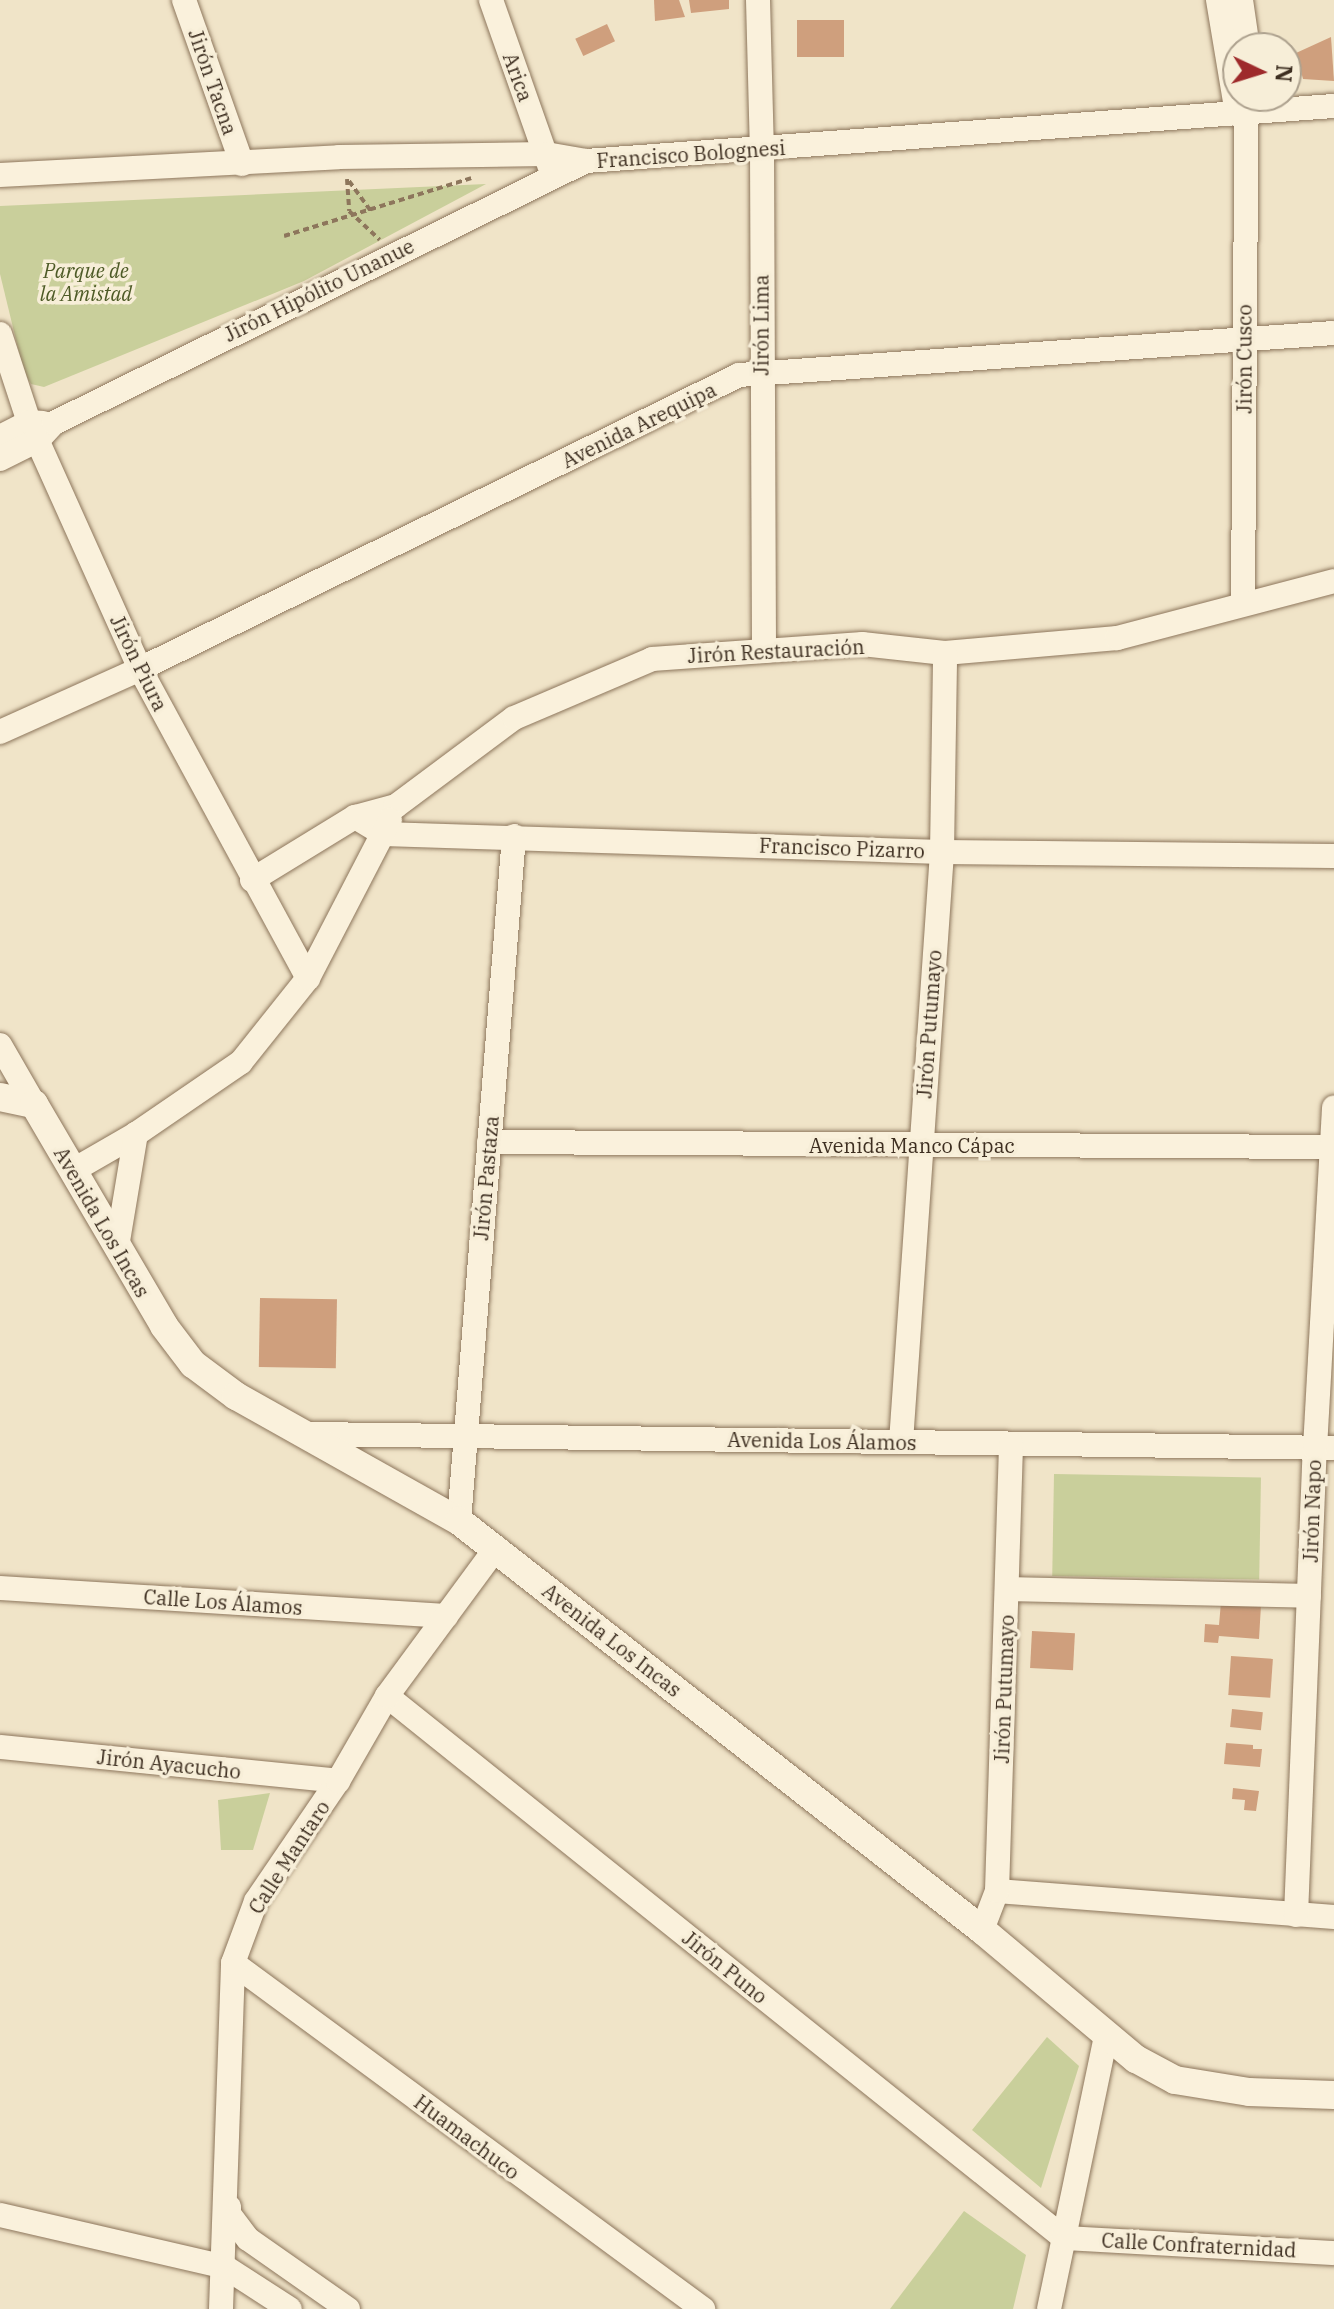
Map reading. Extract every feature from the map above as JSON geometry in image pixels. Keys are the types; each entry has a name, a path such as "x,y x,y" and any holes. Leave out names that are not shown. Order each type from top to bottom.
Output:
{"street":[{"name":"Jirón Tacna","path":"184,0 242,164"},
{"name":"Arica","path":"491,0 553,178"},
{"name":"Jirón Lima","path":"758,0 762,149 760,372 764,651"},
{"name":"Jirón Cusco","path":"1218,0 1227,32"},
{"path":"1241,0 1246,32"},
{"name":"Francisco Bolognesi","path":"1302,107 1334,106"},
{"name":"Francisco Bolognesi","path":"0,175 242,164 343,168 546,154 586,161 1222,111"},
{"name":"Jirón Cusco","path":"1243,604 1249,112"},
{"name":"Jirón Hipólito Unanue","path":"0,459 40,428 586,161"},
{"name":"Avenida Arequipa","path":"0,732 140,669 739,375 1334,333"},
{"name":"Jirón Piura","path":"0,334 140,669 308,978"},
{"name":"Jirón Hipólito Unanue","path":"0,437 40,428"},
{"name":"Jirón Restauración","path":"252,880 355,817 396,806 514,718 652,659 862,644 945,653 1117,638 1334,581"},
{"name":"Jirón Putumayo","path":"901,1442 942,852 945,653"},
{"name":"Jirón Restauración","path":"72,1171 136,1134 241,1062 308,978 396,806"},
{"path":"355,817 383,834"},
{"name":"Francisco Pizarro","path":"383,834 942,852 1334,856"},
{"name":"Jirón Pastaza","path":"459,1521 514,836"},
{"name":"Avenida Los Incas","path":"0,1045 164,1326 193,1364 236,1396 310,1434 459,1521 496,1548 982,1930 1136,2059 1175,2080 1249,2092 1334,2095"},
{"path":"0,1097 34,1104"},
{"name":"Jirón Napo","path":"1296,1915 1309,1596 1324,1448 1334,1108"},
{"path":"117,1247 136,1134"},
{"name":"Avenida Manco Cápac","path":"489,1142 1333,1147"},
{"name":"Avenida Los Álamos","path":"310,1434 1324,1448"},
{"name":"Jirón Putumayo","path":"982,1930 997,1891 1011,1444"},
{"name":"Calle Mantaro","path":"221,2309 225,2267 233,1963 256,1901 338,1781 387,1696 496,1548"},
{"name":"Calle Los Álamos","path":"0,1588 446,1616"},
{"path":"1007,1589 1309,1596"},
{"name":"Jirón Puno","path":"387,1696 1064,2238"},
{"name":"Jirón Ayacucho","path":"0,1747 338,1781"},
{"path":"997,1891 1334,1917"},
{"name":"Huamachuco","path":"233,1963 703,2309"},
{"path":"1049,2309 1106,2036"},
{"path":"226,2148 229,2214 238,2229 348,2309"},
{"path":"0,2215 225,2267 290,2309"},
{"name":"Calle Confraternidad","path":"1064,2238 1334,2253"}],"path":[{"path":"343,168 371,211"},
{"path":"343,168 349,211 393,253"},
{"path":"284,236 473,178"}],"green space":[{"name":"Parque de la Amistad","path":"486,184 304,281 44,387 31,384 24,373 0,274 0,206"},
{"path":"1054,1474 1261,1478 1259,1580 1052,1576"},
{"path":"270,1793 253,1850 221,1850 218,1800"},
{"path":"1047,2037 1079,2066 1041,2188 972,2130"},
{"path":"964,2211 1026,2255 1013,2309 890,2309"}],"building":[{"path":"654,0 679,0 685,17 655,21"},
{"path":"689,0 729,0 729,9 691,13"},
{"path":"797,20 844,20 844,57 797,57"},
{"path":"607,24 615,41 583,56 575,39"},
{"path":"1331,37 1334,81 1303,79 1302,50"},
{"path":"260,1298 337,1299 336,1368 259,1367"},
{"path":"1221,1602 1261,1605 1259,1639 1219,1636 1218,1643 1204,1642 1205,1624 1219,1625"},
{"path":"1032,1631 1075,1633 1073,1670 1030,1668"},
{"path":"1231,1656 1273,1659 1270,1698 1228,1695"},
{"path":"1232,1709 1263,1712 1261,1730 1230,1727"},
{"path":"1226,1743 1253,1745 1253,1749 1262,1749 1260,1767 1224,1764"},
{"path":"1233,1788 1259,1791 1256,1811 1244,1810 1245,1800 1232,1799"}]}
